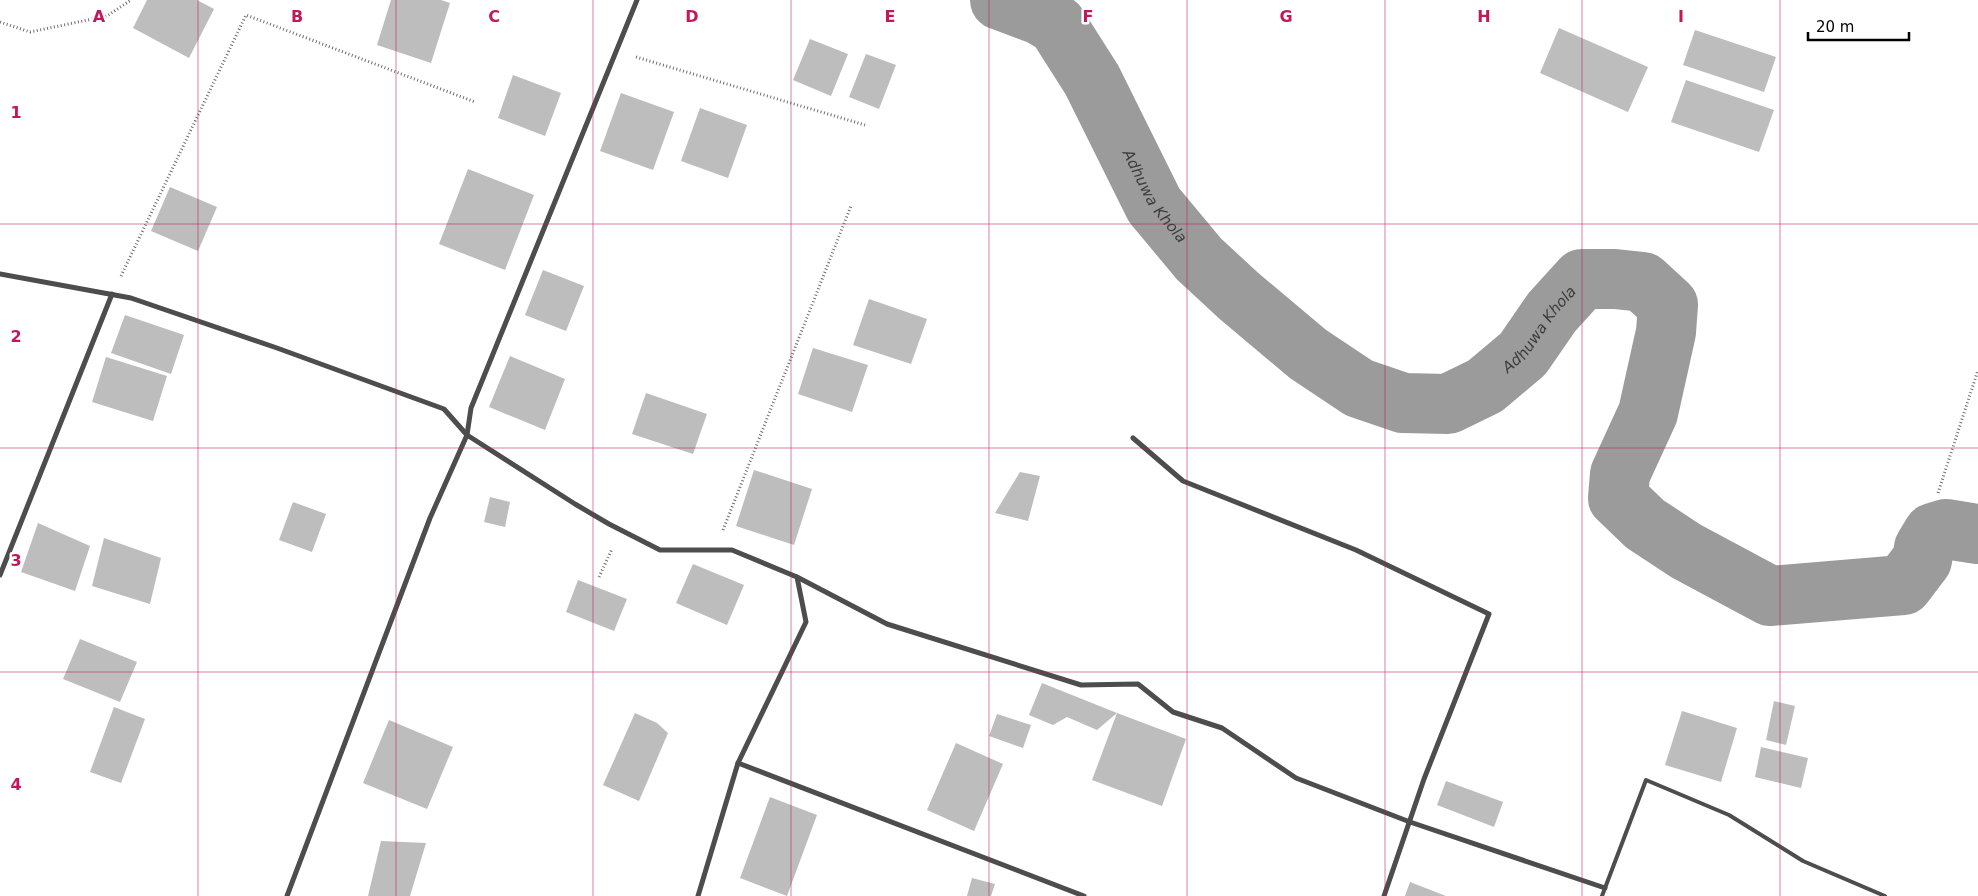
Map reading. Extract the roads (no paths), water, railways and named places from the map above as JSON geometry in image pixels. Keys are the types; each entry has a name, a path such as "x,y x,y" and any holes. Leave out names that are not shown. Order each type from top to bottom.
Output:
{"street":[{"path":"287,896 430,518 467,435 471,408 637,0"},
{"path":"0,274 131,298 277,348 444,409 467,435 575,504 660,550 732,550 797,577 887,624 1081,685 1138,684 1172,712 1222,728 1296,778 1410,822 1605,888"},
{"path":"0,575 112,294"},
{"path":"1133,438 1183,481 1356,550 1489,614 1424,779 1384,896"},
{"path":"698,896 738,763 806,622 797,577"},
{"path":"738,763 1084,896"}],"lane":[{"path":"1602,896 1646,780 1730,815 1803,861 1885,896"}],"waterway":[{"name":"Adhuwa Khola","path":"1000,0 1040,15 1057,25 1092,80 1154,205 1199,259 1239,296 1308,354 1359,388 1403,403 1448,404 1485,386 1523,354 1552,312 1582,279 1615,279 1643,282 1668,305 1666,332 1648,413 1620,474 1618,498 1645,524 1686,551 1770,596 1903,585 1922,560 1924,548 1933,533 1946,529 1978,534"}]}
